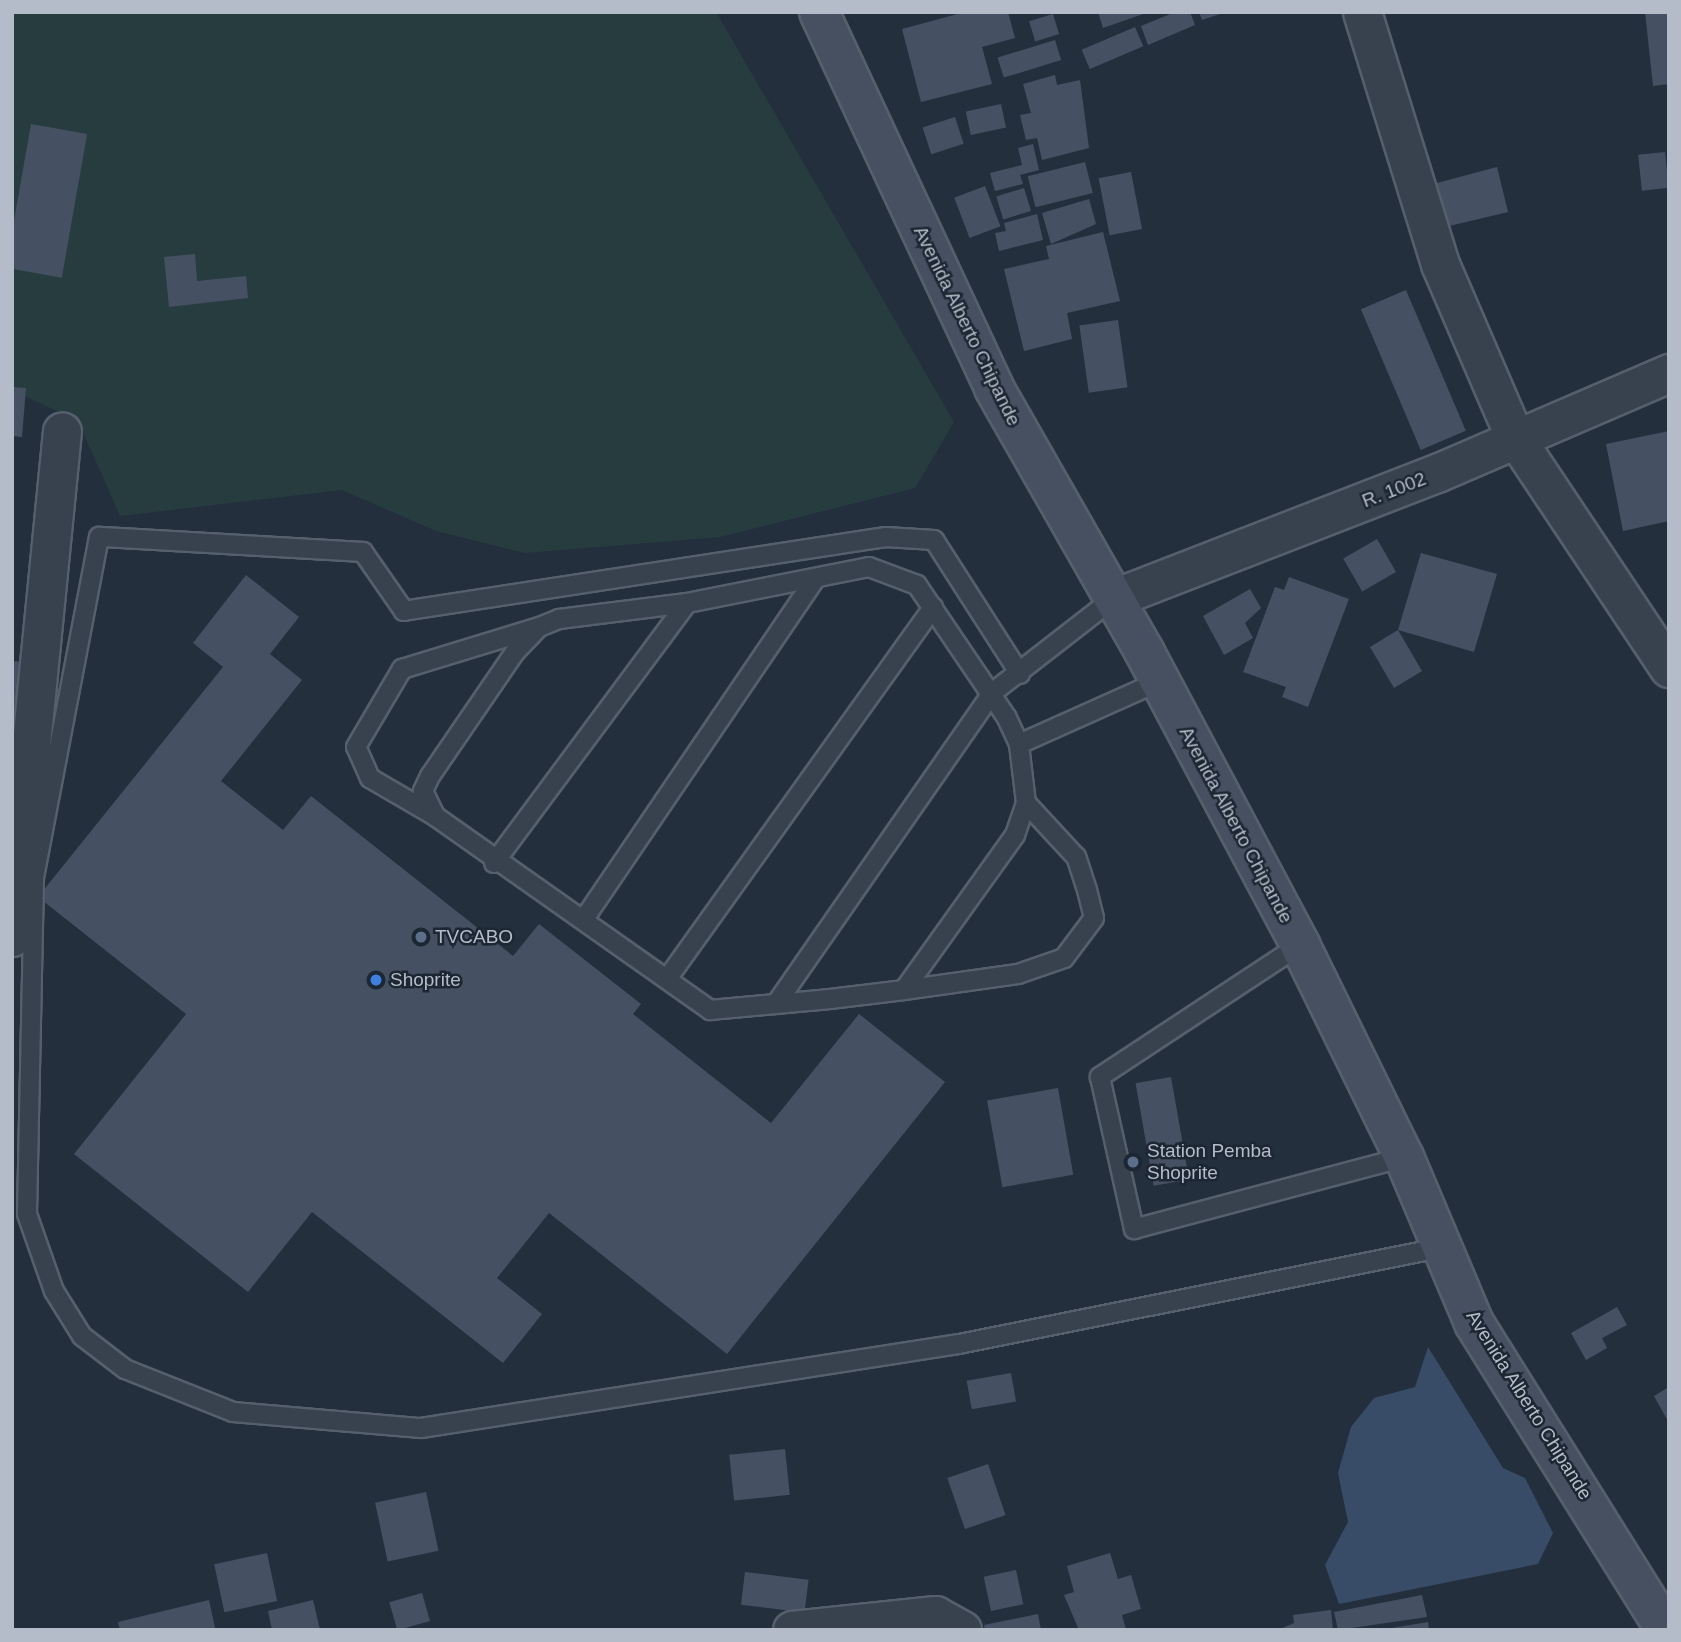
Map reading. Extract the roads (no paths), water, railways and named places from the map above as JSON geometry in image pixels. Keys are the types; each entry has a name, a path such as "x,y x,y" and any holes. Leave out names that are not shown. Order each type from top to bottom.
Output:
{"main road":[{"name":"Avenida Alberto Chipande","path":"819,12 993,388 1160,681 1300,945 1404,1157 1474,1323 1664,1614"}],"street":[{"path":"1362,12 1440,264 1514,436 1669,668"},
{"name":"R. 1002","path":"1114,598 1437,473 1514,436 1669,373"},
{"path":"12,937 62,431"},
{"path":"792,1630 936,1615 962,1630"}],"lane":[{"path":"1020,674 934,540 886,537 404,611 363,552 99,537 34,879 27,1214 54,1292 82,1336 125,1369 233,1412 421,1428 959,1344 1444,1247"},
{"path":"904,990 1015,835 1026,803 1019,744 993,692 917,585 869,567 687,603 598,610 539,627 402,669 356,747 370,778 435,816 494,863 584,919 710,1010 904,990 1018,974 1064,958 1080,944 1094,918 1076,857 1026,803"},
{"path":"584,919 816,578"},
{"path":"776,1004 993,692 1020,674 1114,598"},
{"path":"494,863 687,603"},
{"path":"667,979 933,608"},
{"path":"435,816 423,792 429,776 539,627"},
{"path":"1019,744 1160,681"},
{"path":"1300,945 1100,1077 1134,1229 1404,1157"}],"water":[{"path":"1428,1347 1503,1468 1525,1478 1553,1533 1538,1564 1339,1604 1325,1565 1348,1522 1338,1473 1351,1427 1374,1398 1415,1387"}],"place":[{"name":"TVCABO","path":"421,937"},
{"name":"Shoprite","path":"376,980"},
{"name":"Station Pemba Shoprite","path":"1133,1162"}]}
